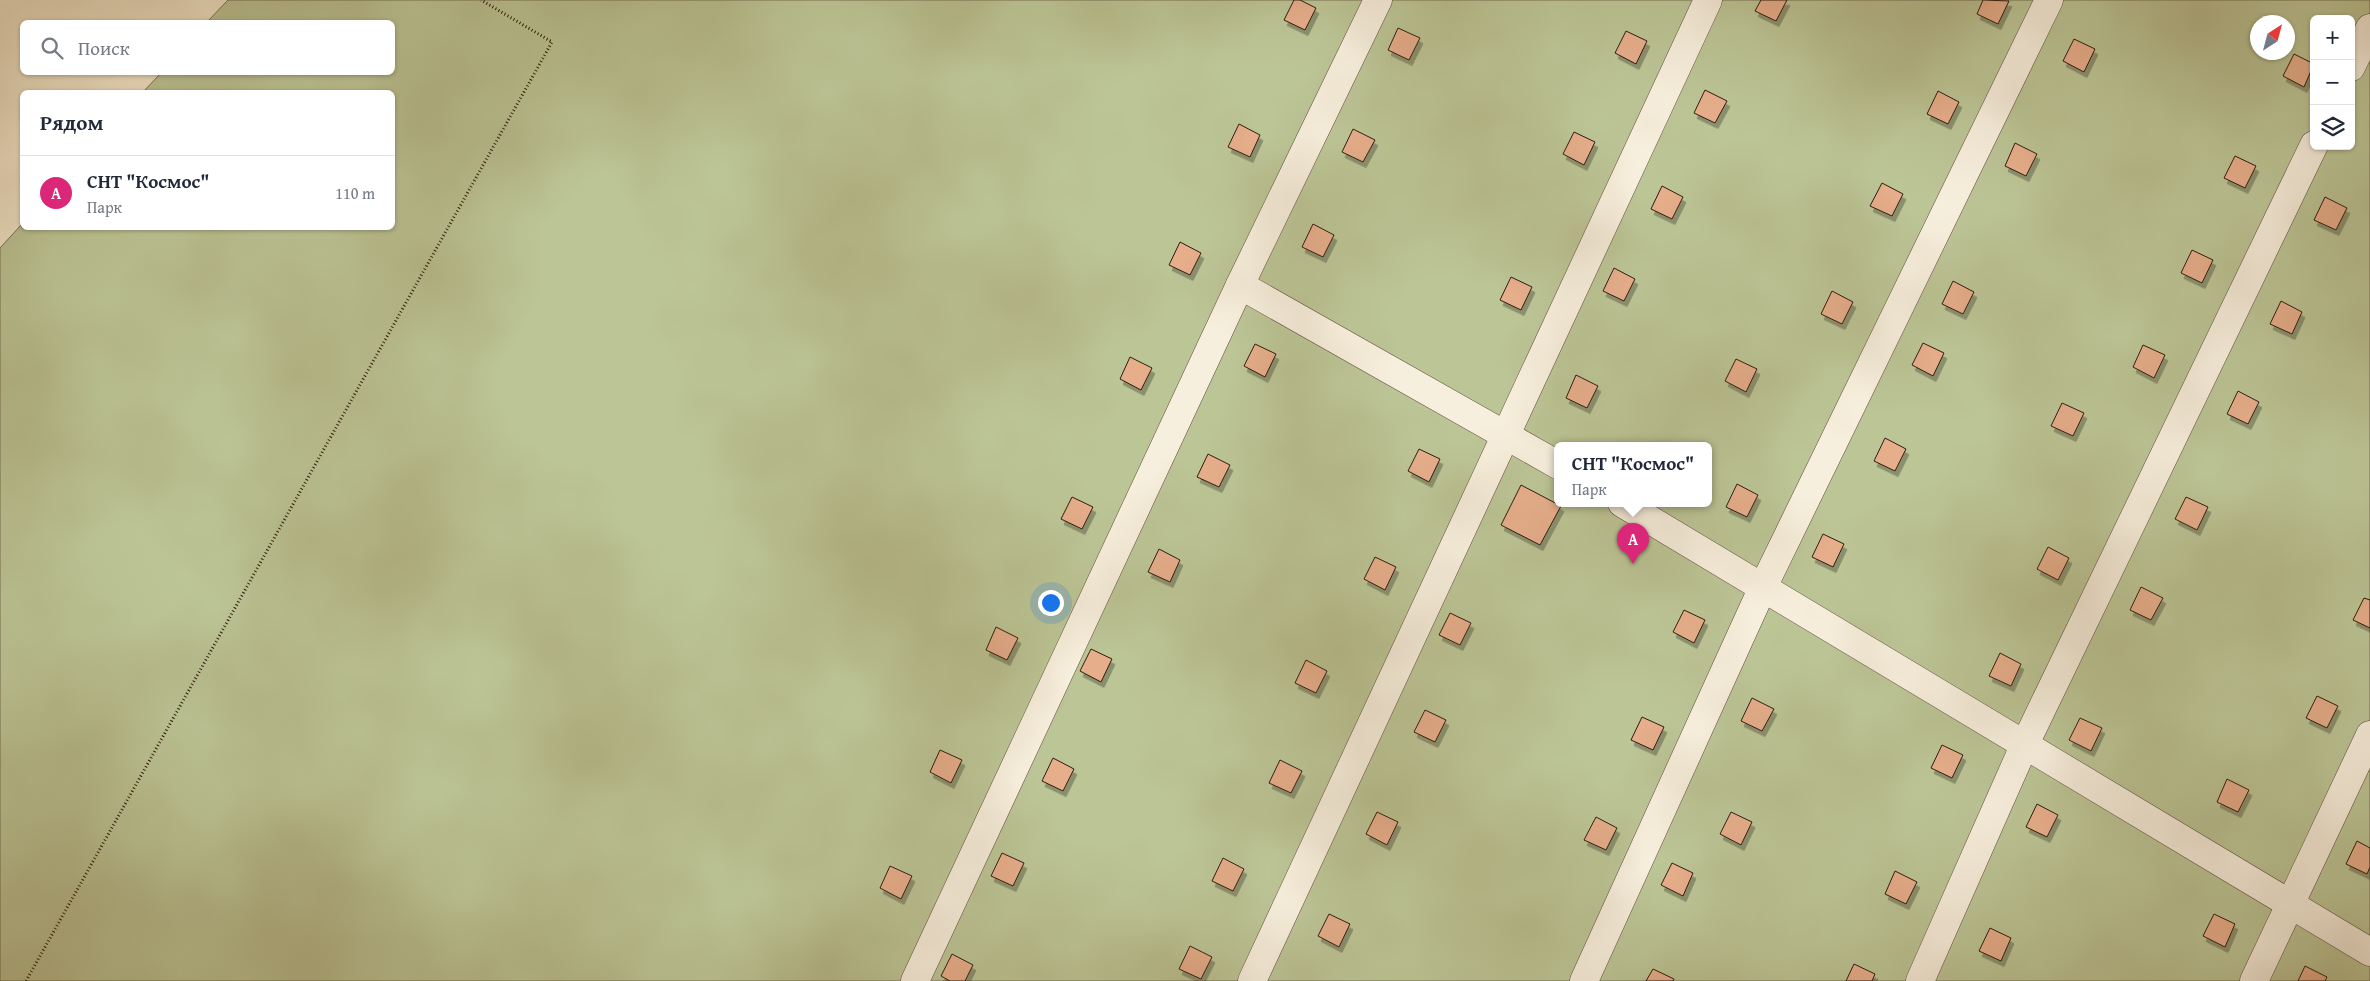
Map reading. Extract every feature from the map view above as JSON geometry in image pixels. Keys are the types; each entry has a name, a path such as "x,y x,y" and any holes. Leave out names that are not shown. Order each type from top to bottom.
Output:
{"street":[{"path":"915,981 1240,285 1378,0"},
{"path":"1252,981 1708,0"},
{"path":"1584,981 1763,587 2049,0"},
{"path":"2354,60 2370,28"},
{"path":"1920,981 2024,746 2312,150"},
{"path":"1240,285 1554,463"},
{"path":"1629,507 2370,952"},
{"path":"2254,981 2370,734"}],"path":[{"path":"26,981 552,42 481,0"}],"green space":[{"path":"228,0 2370,0 2370,981 0,981 0,248 20,226 20,230 395,230 395,90 145,90 159,75 395,75 395,20 209,20"}],"building":[{"path":"1294,0 1300,0 1316,8 1305,30 1284,20"},
{"path":"1761,0 1787,0 1776,21 1755,11"},
{"path":"1983,0 2009,1 1998,24 1977,14"},
{"path":"1398,28 1420,38 1409,60 1388,50"},
{"path":"1626,31 1647,41 1636,64 1615,53"},
{"path":"2074,39 2095,49 2084,72 2063,61"},
{"path":"2295,54 2310,62 2310,73 2304,87 2283,76 2291,60 2295,60"},
{"path":"1705,90 1727,101 1715,123 1694,113"},
{"path":"1938,91 1959,102 1948,124 1927,114"},
{"path":"1239,124 1260,135 1250,157 1228,147"},
{"path":"1353,129 1375,140 1363,162 1342,152"},
{"path":"1574,132 1595,142 1584,165 1563,154"},
{"path":"2015,143 2037,154 2026,176 2005,166"},
{"path":"2235,156 2256,166 2245,188 2224,178"},
{"path":"1882,183 1903,194 1892,216 1870,206"},
{"path":"1662,186 1683,197 1672,219 1651,209"},
{"path":"2325,197 2347,208 2336,230 2314,220"},
{"path":"1313,224 1334,235 1323,257 1302,247"},
{"path":"1180,242 1201,253 1190,275 1169,265"},
{"path":"2192,250 2213,260 2202,283 2181,273"},
{"path":"1614,268 1635,279 1624,301 1603,291"},
{"path":"1511,277 1532,287 1521,310 1500,300"},
{"path":"1953,281 1974,292 1963,314 1942,304"},
{"path":"1832,291 1853,302 1842,324 1821,314"},
{"path":"2281,301 2302,312 2292,334 2270,324"},
{"path":"1923,343 1944,353 1933,376 1912,365"},
{"path":"1255,344 1276,354 1265,377 1244,366"},
{"path":"2143,345 2165,355 2154,378 2133,367"},
{"path":"1130,357 1152,368 1141,390 1120,379"},
{"path":"1736,359 1757,369 1746,392 1725,381"},
{"path":"1576,375 1598,386 1587,408 1566,398"},
{"path":"2238,391 2259,402 2248,424 2227,414"},
{"path":"2062,403 2084,413 2073,436 2051,426"},
{"path":"1885,438 1906,449 1895,471 1874,461"},
{"path":"1419,449 1440,459 1429,482 1408,471"},
{"path":"1208,454 1230,465 1219,487 1197,477"},
{"path":"1737,484 1758,495 1747,517 1726,507"},
{"path":"1521,485 1554,502 1554,507 1560,507 1540,545 1501,525"},
{"path":"1072,497 1093,507 1082,529 1061,519"},
{"path":"2186,497 2208,507 2197,530 2175,519"},
{"path":"1823,534 1844,544 1833,567 1812,557"},
{"path":"2048,547 2069,558 2058,580 2037,569"},
{"path":"1159,549 1180,560 1170,582 1148,572"},
{"path":"1375,557 1396,567 1385,590 1364,579"},
{"path":"2141,587 2163,598 2151,620 2130,610"},
{"path":"2364,598 2370,600 2370,628 2353,620"},
{"path":"1684,610 1705,620 1694,643 1673,632"},
{"path":"1450,613 1471,623 1460,645 1439,635"},
{"path":"996,627 1018,638 1007,660 986,650"},
{"path":"1091,649 1112,659 1101,682 1080,671"},
{"path":"2000,653 2021,664 2011,686 1989,676"},
{"path":"1306,660 1327,671 1316,693 1295,683"},
{"path":"2317,696 2338,706 2327,728 2306,718"},
{"path":"1752,698 1774,709 1762,731 1741,721"},
{"path":"1425,710 1446,720 1435,742 1414,732"},
{"path":"1642,717 1664,727 1653,750 1631,740"},
{"path":"2080,718 2102,728 2091,751 2069,740"},
{"path":"1942,745 1963,755 1952,778 1931,768"},
{"path":"940,750 962,760 951,783 930,772"},
{"path":"1053,758 1074,769 1063,791 1042,781"},
{"path":"1280,760 1302,771 1291,793 1269,783"},
{"path":"2227,779 2249,790 2238,812 2217,802"},
{"path":"2037,804 2058,815 2047,837 2026,827"},
{"path":"1377,812 1398,822 1387,845 1366,834"},
{"path":"1731,812 1752,822 1741,845 1720,834"},
{"path":"1596,817 1617,828 1606,850 1584,840"},
{"path":"2357,841 2370,848 2370,867 2367,874 2346,864"},
{"path":"1002,853 1024,863 1013,886 991,876"},
{"path":"1223,858 1244,869 1233,891 1212,881"},
{"path":"1672,863 1693,873 1683,896 1661,885"},
{"path":"890,866 912,876 901,899 880,888"},
{"path":"1895,871 1917,882 1906,904 1885,894"},
{"path":"1329,914 1350,924 1339,947 1318,936"},
{"path":"2214,914 2235,924 2225,947 2203,936"},
{"path":"1990,928 2011,938 2001,961 1979,951"},
{"path":"1190,946 1212,957 1201,979 1179,969"},
{"path":"952,954 973,965 965,981 950,981 941,976"},
{"path":"1854,964 1875,974 1872,981 1846,981"},
{"path":"2305,966 2327,977 2325,981 2298,981"},
{"path":"1653,969 1674,979 1673,981 1646,981"}],"place":[{"name":"СНТ \"Космос\"","path":"1633,564"}]}
